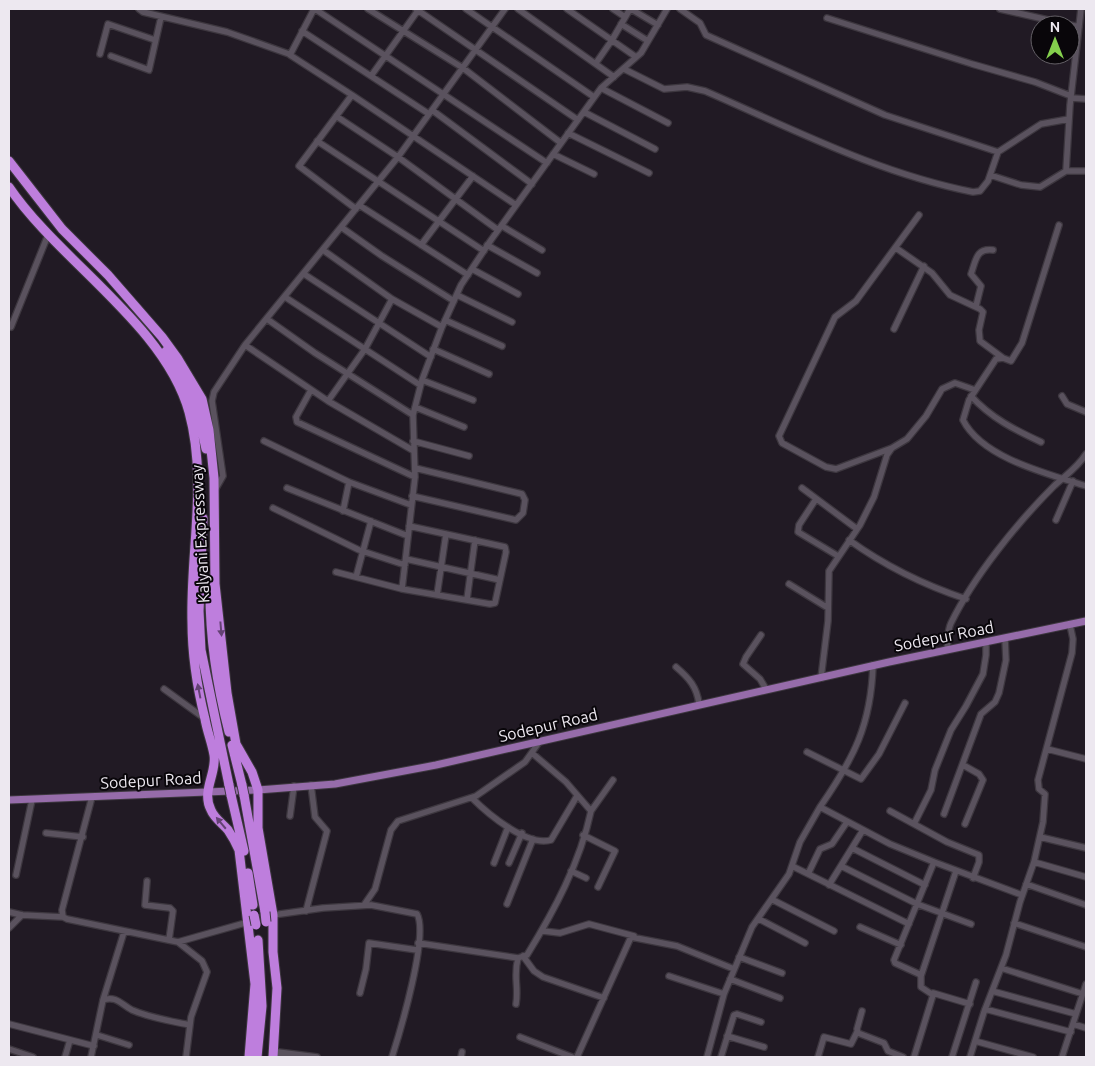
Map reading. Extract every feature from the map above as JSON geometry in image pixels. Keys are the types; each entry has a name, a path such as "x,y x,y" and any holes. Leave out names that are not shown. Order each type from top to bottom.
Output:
{"highway":[{"name":"Kalyani Expressway","path":"9,161 62,229 108,275 178,359 202,400 209,430 215,490 215,584 227,693 236,744 252,772 258,790 258,828 277,988 273,1057"},
{"path":"9,167 46,217 160,342 189,387 202,426 208,461 211,533 210,624 217,685 242,785 268,916 272,1001 268,1057"},
{"path":"9,177 36,217 150,336 178,377 193,411 203,461 199,611 201,650 251,885 262,1006 257,1057"},
{"name":"Kalyani Expressway","path":"9,187 23,208 48,235 148,337 175,380 188,410 197,458 198,498 193,570 192,647 204,718 214,755 208,790 211,810 229,832 240,850 253,921 255,984 249,1057"}],"main road":[{"name":"Sodepur Road","path":"9,800 208,790 258,790 335,784 436,765 873,665 1086,622"}],"street":[{"path":"139,9 161,17 228,32 289,54 516,205"},
{"path":"289,54 314,9 547,163"},
{"path":"368,9 462,68 562,143"},
{"path":"371,76 387,56 418,9 578,120"},
{"path":"466,9 594,97"},
{"path":"215,490 223,476 212,401 214,392 245,345 286,297 398,157 505,9"},
{"path":"518,9 614,77"},
{"path":"567,9 636,57"},
{"path":"614,9 625,17"},
{"path":"596,63 630,9 658,25"},
{"path":"402,589 415,468 413,415 421,383 444,323 468,275 516,205 601,88 636,57 667,9"},
{"path":"680,9 700,23 706,35 731,44 885,115 998,152"},
{"path":"1000,9 1030,16"},
{"path":"111,56 149,70 161,17"},
{"path":"827,18 972,64 1036,82 1072,97 1086,99"},
{"path":"100,54 108,24 155,40"},
{"path":"621,24 648,41"},
{"path":"302,30 371,76 430,112 532,184"},
{"path":"1066,171 1069,119 1075,65"},
{"path":"624,69 664,89 687,88 704,91 837,150 885,169 973,192 980,191 988,182 998,152 1040,124 1069,119"},
{"path":"601,88 668,123"},
{"path":"352,96 299,166 358,207 468,275"},
{"path":"584,112 655,149"},
{"path":"336,116 398,157 454,200 500,228 542,250"},
{"path":"568,133 649,173"},
{"path":"317,141 440,221 486,248 537,273"},
{"path":"553,154 594,174"},
{"path":"990,175 1021,185 1037,187 1043,186 1066,171 1086,171"},
{"path":"421,245 473,176"},
{"path":"919,215 856,301 835,317 779,436 782,443 826,467 836,469 892,448 907,439 926,416 942,389 955,383 975,390"},
{"path":"896,248 924,266 950,295 976,306 983,312 979,330 980,341 1003,358 1011,361 1022,343 1059,225"},
{"path":"341,227 382,256 456,298 512,322"},
{"path":"11,327 48,235"},
{"path":"323,250 392,299 444,323 502,346"},
{"path":"976,306 981,286 972,277 973,268 982,250 994,250"},
{"path":"894,328 924,266"},
{"path":"472,269 518,294"},
{"path":"304,274 431,357"},
{"path":"286,297 421,383 473,400"},
{"path":"328,401 365,349 392,299"},
{"path":"267,319 413,415"},
{"path":"245,345 328,401 414,451"},
{"path":"434,349 489,374"},
{"path":"1003,358 996,359 971,396 963,420 967,429 987,447 1025,465 1086,486"},
{"path":"311,390 296,417 296,422 414,477"},
{"path":"971,396 983,410 998,420 1041,442"},
{"path":"1062,396 1067,404 1086,412"},
{"path":"415,407 464,426"},
{"path":"264,441 349,482 411,505"},
{"path":"413,441 469,456"},
{"path":"821,678 828,608 829,570 857,529 874,497 887,455 892,448"},
{"path":"947,650 950,625 1008,538 1055,485 1077,468 1086,454"},
{"path":"412,496 516,520 523,513 525,500 522,494 415,468"},
{"path":"343,510 349,482"},
{"path":"1056,520 1073,482"},
{"path":"287,488 408,536"},
{"path":"802,488 857,529"},
{"path":"816,499 799,525 798,532 838,556"},
{"path":"273,508 364,552 405,562 441,567 500,580"},
{"path":"356,577 371,521"},
{"path":"336,572 402,589 493,604 496,601 506,552 505,547 409,526"},
{"path":"437,595 446,534"},
{"path":"467,599 472,574 475,540"},
{"path":"849,540 885,564 939,590 966,599"},
{"path":"789,584 828,608"},
{"path":"970,1057 985,1009 1001,968 1022,895 1034,862 1044,822 1045,794 1039,789 1038,780 1072,653 1073,639 1070,625"},
{"path":"761,636 743,664 760,679 766,689"},
{"path":"944,814 981,714 995,702 999,693 1006,660 1005,638"},
{"path":"914,824 931,790 935,770 950,730 966,706 982,674 986,655 986,642"},
{"path":"707,1057 724,994 752,927 790,874 800,842 844,771 868,717 873,665"},
{"path":"676,667 688,677 698,691 699,704"},
{"path":"164,689 204,718"},
{"path":"807,752 857,778 864,777 879,754 905,703"},
{"path":"364,905 375,889 391,830 395,824 403,818 472,798 525,762 541,740"},
{"path":"1047,749 1086,759"},
{"path":"532,752 566,782 591,811"},
{"path":"963,765 979,774 983,780 965,824"},
{"path":"360,994 366,969 369,943 521,957 527,955 554,911 571,871 591,811 613,780"},
{"path":"306,911 326,831 315,817 311,785"},
{"path":"290,816 294,786"},
{"path":"472,798 490,816 508,827 543,842 552,840 577,796"},
{"path":"63,917 62,910 83,837 92,797"},
{"path":"16,875 32,800"},
{"path":"820,807 862,830 934,862 1022,895"},
{"path":"890,811 948,842 979,855 979,862 973,878"},
{"path":"808,874 820,849 832,844 847,822"},
{"path":"494,864 508,827"},
{"path":"829,885 862,830"},
{"path":"46,833 83,837"},
{"path":"510,863 522,833"},
{"path":"584,835 614,851 598,887"},
{"path":"1040,837 1086,848"},
{"path":"507,904 533,839"},
{"path":"852,848 925,885"},
{"path":"921,976 894,962 934,862"},
{"path":"1034,862 1086,877"},
{"path":"792,866 909,924"},
{"path":"841,866 917,904 943,912 971,924"},
{"path":"571,871 586,878"},
{"path":"956,871 921,976 921,987 933,993 970,1004"},
{"path":"147,881 144,905 170,908 173,911 169,940"},
{"path":"1026,884 1086,906"},
{"path":"773,900 834,931"},
{"path":"178,942 225,930 268,916 306,911 371,905 417,914 419,918 417,947 408,1007 392,1057"},
{"path":"9,912 22,915 63,917 124,932 178,942 202,961 207,972 205,982 196,998 186,1057"},
{"path":"9,928 22,915"},
{"path":"759,919 805,943"},
{"path":"1014,923 1086,947"},
{"path":"543,931 560,933 589,924 677,946 734,969"},
{"path":"860,927 900,945"},
{"path":"92,1057 104,1000 124,932"},
{"path":"577,1057 629,941 634,936"},
{"path":"521,957 534,971 543,977 604,998"},
{"path":"516,1004 518,989 515,970 521,957"},
{"path":"739,957 782,973"},
{"path":"1001,968 1082,994"},
{"path":"669,976 724,994"},
{"path":"730,979 780,998"},
{"path":"952,1057 976,982"},
{"path":"1062,1057 1086,984"},
{"path":"992,991 1076,1014"},
{"path":"914,1057 933,993"},
{"path":"104,1000 109,998 118,1000 131,1009 156,1018 190,1025"},
{"path":"985,1009 1071,1032"},
{"path":"818,1057 824,1037 851,1044 857,1032 862,1011"},
{"path":"721,1057 734,1015 737,1014 761,1022"},
{"path":"9,1024 94,1046"},
{"path":"1073,1024 1086,1028"},
{"path":"857,1032 884,1043 888,1051 903,1057"},
{"path":"97,1035 129,1045"},
{"path":"727,1036 764,1047"},
{"path":"520,1037 572,1057"},
{"path":"65,1057 70,1040"},
{"path":"975,1041 1033,1057"},
{"path":"9,1049 33,1057"},
{"path":"277,1057 278,1052 318,1057"}]}
